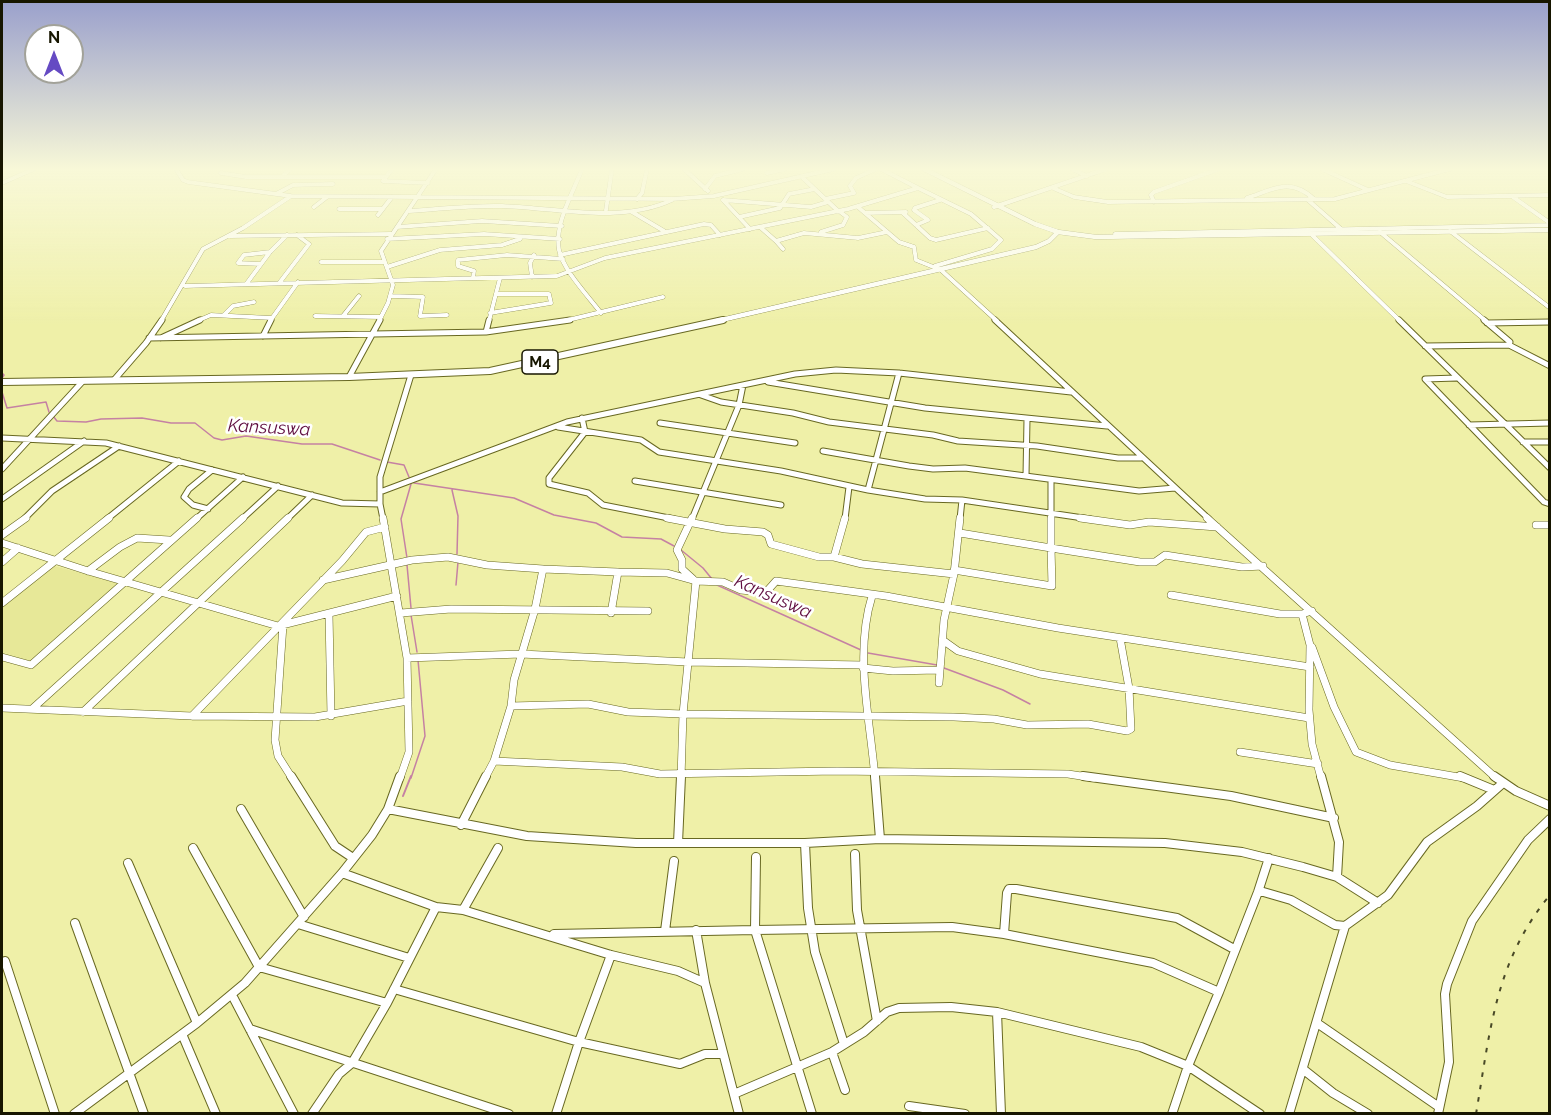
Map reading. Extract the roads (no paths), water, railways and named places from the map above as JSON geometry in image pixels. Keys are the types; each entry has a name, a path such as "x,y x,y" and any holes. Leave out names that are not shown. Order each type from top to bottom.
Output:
{"main road":[{"path":"1023,221 1057,233 1103,240 1189,235 1550,230"},
{"name":"M4","path":"3,382 466,374 516,367 1036,247 1049,241 1057,233"}],"street":[{"path":"114,380 149,338 185,286 203,249 252,221"},
{"path":"349,377 392,296 392,280 381,253 387,239 401,221"},
{"path":"397,227 482,221"},
{"path":"483,221 562,226"},
{"path":"564,221 560,239 562,257 601,313"},
{"path":"648,221 665,231"},
{"path":"743,221 750,229"},
{"path":"185,286 557,276 605,258 789,221"},
{"path":"817,233 843,225 845,221"},
{"path":"874,221 899,242 914,247 918,262 935,266 941,270 1107,426 1490,774 1503,783 1550,806"},
{"path":"912,221 930,238 936,240 988,228"},
{"path":"916,225 926,221"},
{"path":"935,266 995,248 1001,240 980,221"},
{"path":"1331,221 1346,233"},
{"path":"473,278 474,271 458,266 458,260 501,255 562,257 665,231 709,224 720,234"},
{"path":"1114,234 1189,235 1550,224"},
{"path":"760,227 783,249"},
{"path":"1450,231 1550,308"},
{"path":"776,241 800,234 817,233 858,238 887,232"},
{"path":"1380,232 1510,342 1509,345"},
{"path":"229,236 391,234"},
{"path":"387,239 484,234 560,239"},
{"path":"1311,234 1504,424 1547,462 1550,468"},
{"path":"247,283 270,252 287,235"},
{"path":"280,282 309,244 297,235"},
{"path":"321,262 386,264 452,248 502,245 523,238"},
{"path":"501,255 502,245"},
{"path":"260,264 238,263 244,255 270,252"},
{"path":"532,277 530,263 534,255"},
{"path":"486,332 500,278"},
{"path":"263,336 272,318 298,282"},
{"path":"490,313 551,303 549,294 497,294"},
{"path":"343,316 359,296"},
{"path":"392,296 423,297 420,316 447,315"},
{"path":"149,338 517,330 601,313 663,297"},
{"path":"224,315 233,306 254,302"},
{"path":"160,338 207,316 272,318"},
{"path":"315,316 381,317"},
{"path":"1486,323 1550,322"},
{"path":"1425,345 1509,345 1550,366"},
{"path":"380,492 582,418 817,371 899,373 1071,392"},
{"path":"868,490 899,373"},
{"path":"74,1113 182,1035 232,995 342,873 372,835 388,809 409,752 407,658 401,613 380,504 380,492 382,468 411,375"},
{"path":"1457,378 1425,379 1544,502 1550,504"},
{"path":"2,469 83,381"},
{"path":"764,381 891,404 1107,426"},
{"path":"323,580 412,560 448,557 487,565 680,574 682,560 677,550 692,522 701,493 739,405 743,385"},
{"path":"700,394 739,405 884,431 1118,458 1142,458"},
{"path":"582,418 585,432"},
{"path":"1026,476 1027,419"},
{"path":"660,423 795,443"},
{"path":"1469,425 1550,423"},
{"path":"556,426 641,440 659,452 797,474 849,487 925,499 962,500 1130,525 1149,522 1218,527"},
{"path":"585,432 549,478 549,484 588,494 603,505 725,529 763,532 768,535 771,544 819,557 834,557 862,564 954,572 1052,586 1051,480"},
{"path":"2,439 84,441 119,446 350,504 380,504"},
{"path":"2,499 84,441"},
{"path":"1523,442 1550,442"},
{"path":"2,535 28,516 52,491 119,446"},
{"path":"823,451 933,469 965,468 1139,491 1176,488"},
{"path":"2,603 180,461"},
{"path":"208,509 193,505 184,497 189,489 212,470"},
{"path":"2,657 31,665 169,540 243,477"},
{"path":"636,481 781,505"},
{"path":"32,710 278,486"},
{"path":"834,557 844,521 849,487"},
{"path":"84,712 312,495"},
{"path":"939,683 945,606 954,572 962,500"},
{"path":"1536,525 1550,525"},
{"path":"192,716 280,626 367,531 385,527"},
{"path":"960,533 1140,562 1155,562 1165,555 1242,567 1263,566"},
{"path":"88,571 136,538 169,540"},
{"path":"2,543 88,571 280,626 397,596"},
{"path":"2,562 18,548"},
{"path":"461,825 494,761 512,706 514,680 535,609 543,569"},
{"path":"682,569 696,581"},
{"path":"611,613 618,572"},
{"path":"672,574 696,581 714,581 741,590 761,592 768,590 776,581 945,606 1120,638 1310,667"},
{"path":"678,843 683,714 696,581"},
{"path":"1171,595 1280,614 1312,612"},
{"path":"872,596 863,666 870,716 880,839"},
{"path":"401,613 431,609 535,609 611,613 648,611"},
{"path":"329,614 331,716"},
{"path":"1302,614 1310,645 1334,706 1356,752 1390,765 1460,776 1494,790"},
{"path":"280,626 275,740 278,756 335,846 353,858"},
{"path":"512,706 588,705 628,712 683,714 954,717 994,719 1027,725 1088,724 1126,731 1131,729 1129,688 1120,638"},
{"path":"944,641 958,651 1015,668 1083,682 1309,718"},
{"path":"1310,645 1309,718 1318,764 1340,842 1337,877"},
{"path":"407,658 521,654 688,662 863,666 893,671 939,667"},
{"path":"2,708 192,716 331,716 408,701"},
{"path":"1240,752 1318,764"},
{"path":"494,761 622,767 660,774 875,772 1068,774 1231,796 1334,818"},
{"path":"1260,891 1291,900 1335,926 1346,926 1378,903 1397,885 1427,842 1477,806 1503,783"},
{"path":"242,809 301,921 409,958"},
{"path":"388,809 527,836 636,843 805,843 880,839 1165,843 1242,852 1337,877 1378,903"},
{"path":"1317,1023 1439,1110 1449,1062 1444,994 1447,984 1472,921 1528,840 1550,819"},
{"path":"805,843 810,928 823,983 844,1044"},
{"path":"192,848 259,967 387,1003"},
{"path":"463,910 498,848"},
{"path":"855,854 857,910 877,1021"},
{"path":"756,856 755,930 812,1113"},
{"path":"1172,1113 1188,1066 1220,992 1234,949 1260,891 1269,858"},
{"path":"665,931 674,861"},
{"path":"128,862 197,1023"},
{"path":"342,873 436,907 463,910 611,955 678,971 705,983"},
{"path":"1004,933 1007,893 1009,889 1016,889 1177,918 1234,949"},
{"path":"312,1113 339,1074 352,1063 387,1003 436,907"},
{"path":"75,923 144,1113"},
{"path":"1289,1113 1304,1070 1346,926"},
{"path":"551,935 696,930 952,927 1004,933 1153,963 1220,992"},
{"path":"696,930 705,983 739,1113"},
{"path":"556,1113 611,955"},
{"path":"5,961 56,1113"},
{"path":"394,989 579,1042 680,1064 705,1054 722,1054"},
{"path":"232,995 294,1113"},
{"path":"734,1094 832,1052 864,1032 887,1012 899,1008 951,1006 997,1012 1141,1047 1188,1066 1260,1113"},
{"path":"997,1012 1001,1113"},
{"path":"250,1029 509,1113"},
{"path":"182,1035 216,1113"},
{"path":"832,1052 845,1090"},
{"path":"1304,1070 1333,1093 1368,1113"},
{"path":"909,1106 965,1113"}],"waterway":[{"name":"Kansuswa","path":"2,373 4,375 2,378"},
{"name":"Kansuswa","path":"2,392 7,408 46,402 49,412"},
{"name":"Kansuswa","path":"53,416 57,421 86,422 101,419 142,418 171,423 195,423 214,438 222,440 246,436 302,444 332,444 380,460"},
{"name":"Kansuswa","path":"387,462 404,465 409,477"},
{"name":"Kansuswa","path":"414,483 514,498 554,515 596,523 622,537 661,539 674,546"},
{"path":"407,558 401,519 411,484"},
{"path":"452,490 458,516 457,554"},
{"name":"Kansuswa","path":"681,550 703,568 712,579"},
{"path":"456,585 458,562"},
{"path":"407,565 411,608"},
{"name":"Kansuswa","path":"717,585 861,650"},
{"path":"411,615 417,652"},
{"name":"Kansuswa","path":"868,653 937,665"},
{"path":"411,778 425,736 418,660"},
{"name":"Kansuswa","path":"944,668 1003,690 1030,704"},
{"path":"403,796 411,776"}],"railway":[{"path":"1476,1114 1491,1026 1506,972 1517,946 1550,895"}]}
